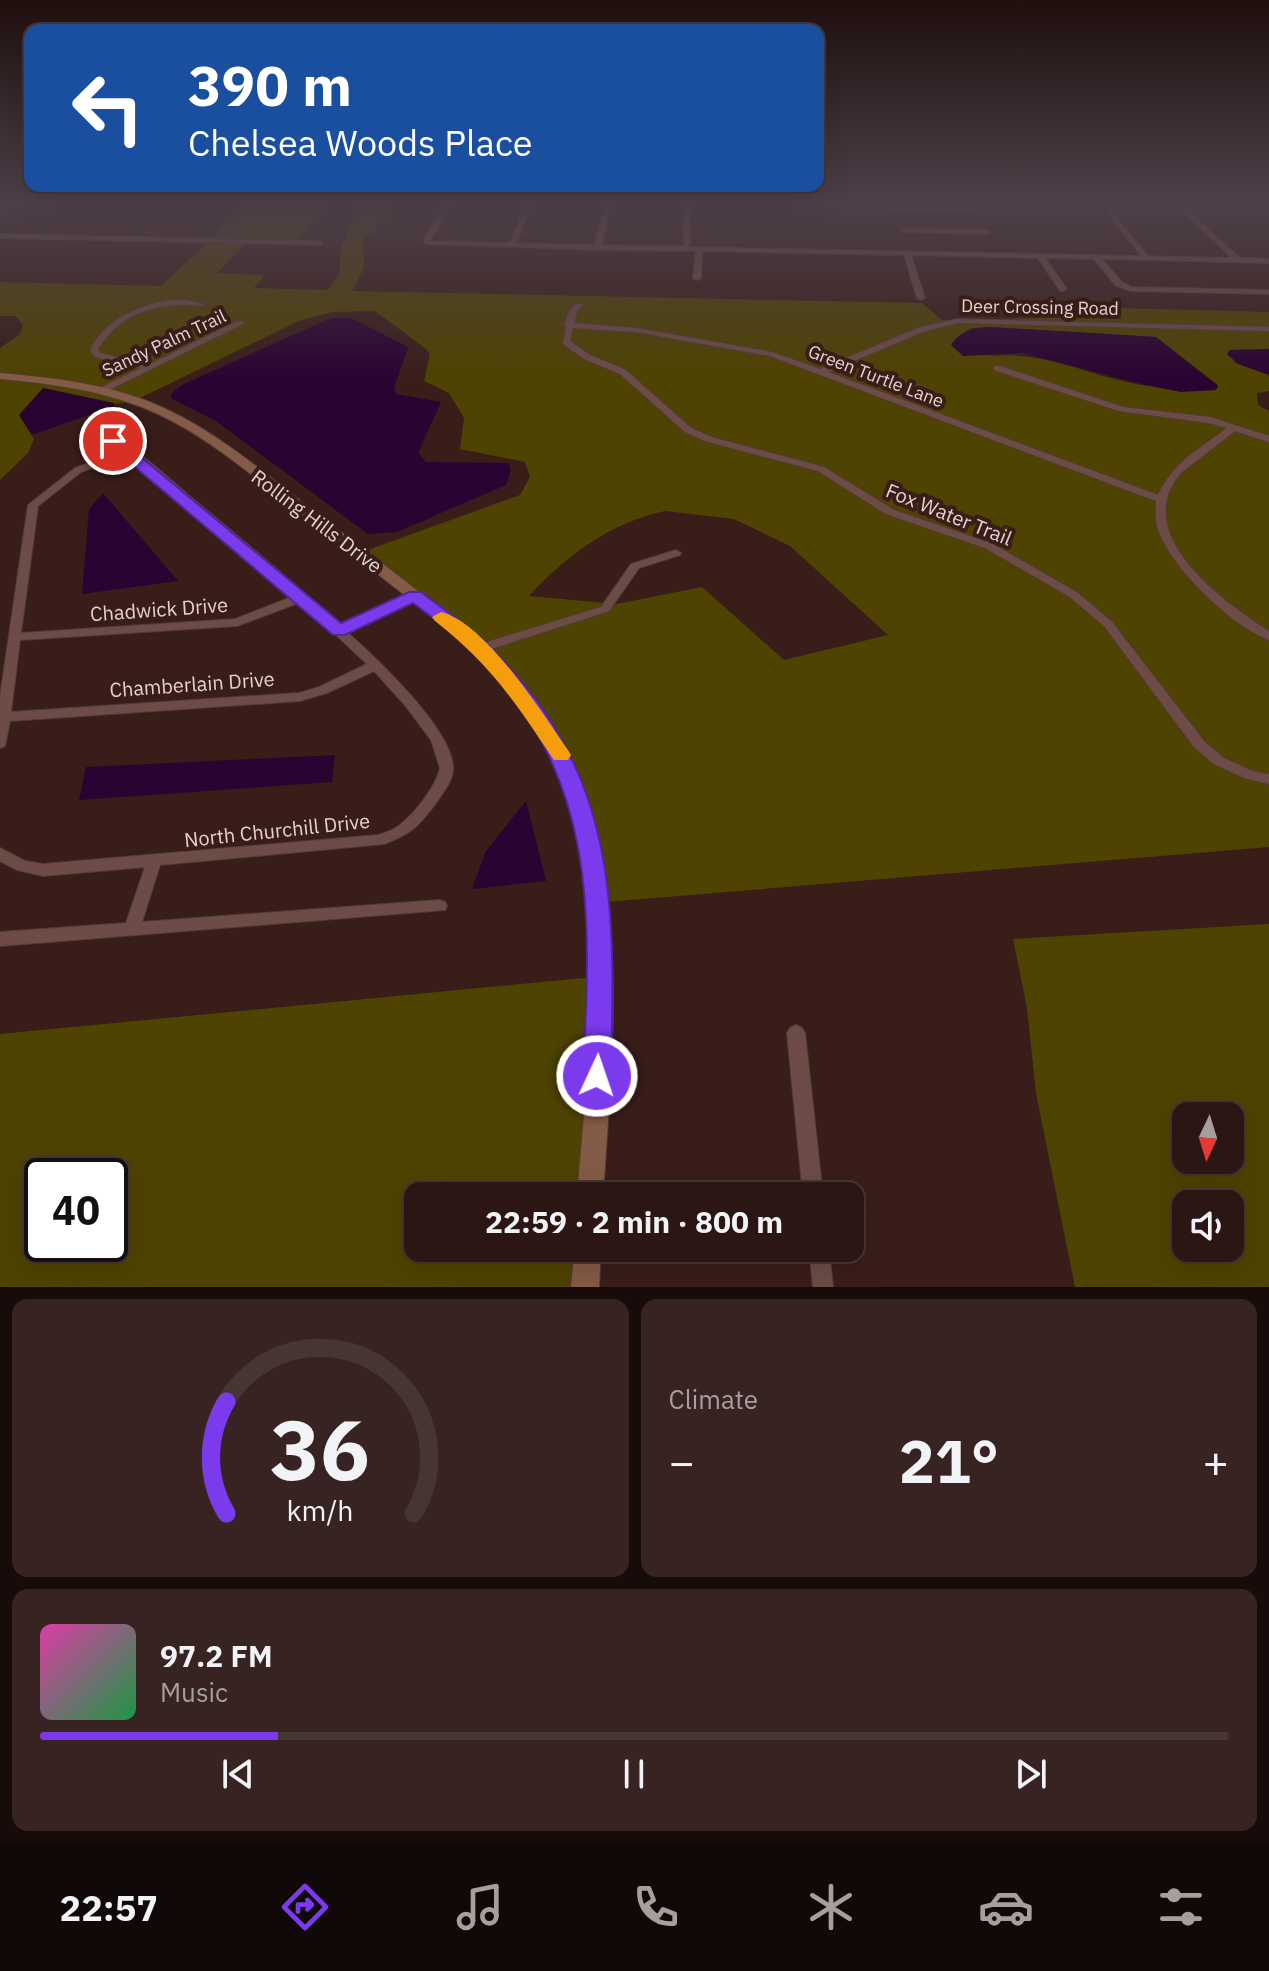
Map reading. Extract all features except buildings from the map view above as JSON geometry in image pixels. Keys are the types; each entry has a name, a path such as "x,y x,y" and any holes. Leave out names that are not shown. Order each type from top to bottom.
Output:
{"street":[{"path":"697,278 698,262"},
{"path":"913,262 921,298"},
{"path":"1044,262 1063,289"},
{"path":"1100,262 1119,284 1131,289 1269,292"},
{"path":"150,368 98,355 94,350 97,344 143,306 175,301 201,304"},
{"path":"568,325 579,305"},
{"name":"Deer Crossing Road","path":"821,372 923,329 958,321 1269,329"},
{"name":"Sandy Palm Trail","path":"100,391 241,323"},
{"name":"Green Turtle Lane","path":"568,325 616,327 749,349 821,372 1162,500"},
{"name":"Fox Water Trail","path":"568,325 566,342 574,349 623,372 688,430 708,439 821,469 890,512 989,546 1074,595 1108,624 1199,744 1219,761 1249,775 1269,779"},
{"path":"997,368 1122,409 1201,419 1269,439"},
{"name":"Rolling Hills Drive","path":"0,376 100,391 141,403 185,423 481,648 527,700 560,754 581,807 592,855 601,924 602,985 591,1182"},
{"path":"1234,427 1172,477 1162,500 1165,535 1186,570 1226,607 1269,636"},
{"path":"102,439 113,441 127,452 376,665"},
{"path":"0,743 33,505 78,470 127,452"},
{"path":"481,648 605,609 635,566 676,553"},
{"path":"339,631 415,596"},
{"name":"Chadwick Drive","path":"15,637 237,622 300,598"},
{"name":"Chamberlain Drive","path":"4,717 300,697 323,690 376,665"},
{"name":"North Churchill Drive","path":"0,854 22,866 43,870 379,840 401,832 427,804 446,776 448,766 444,751 428,724 397,684 376,665"},
{"path":"132,929 154,862"},
{"path":"0,939 439,906"},
{"path":"796,1033 812,1182"},
{"path":"585,1287 587,1262"},
{"path":"820,1262 823,1287"}],"shaded area":[{"path":"187,262 228,262 217,273 265,275 254,288 328,290 339,274 340,262 364,262 364,268 352,291 922,303 942,320 1046,318 1040,306 1269,312 1269,349 1231,350 1234,362 1269,375 1269,391 1257,393 1258,405 1269,411 1269,847 606,902 596,847 572,770 532,698 365,551 520,495 530,477 525,462 460,449 464,418 449,393 424,381 430,354 426,349 375,311 333,312 301,320 138,399 0,374 0,348 20,334 23,325 16,316 0,316 0,282 161,286","holes":["991,327 1156,337 1218,385 1143,385 1032,357 992,356 964,332 972,328","665,511 734,519 790,546 888,635 784,660 702,587 617,604 529,596 574,554 608,532 645,516"]},
{"path":"331,318 351,318 408,347 394,388 396,394 441,402 418,453 426,462 508,463 511,469 506,485 397,532 368,534 216,421 172,399 171,394 182,385"},
{"path":"991,327 1156,337 1218,386 1216,390 1181,392 1022,353 963,356 951,345 968,331"},
{"path":"1269,349 1269,375 1238,364 1227,354 1230,350"},
{"path":"0,378 73,388 131,402 19,415 34,439 28,453 0,480"},
{"path":"43,388 114,403 114,406 32,435 19,415"},
{"path":"103,493 178,581 82,594 89,509"},
{"path":"335,755 332,782 79,800 86,767"},
{"path":"526,801 546,881 472,889 486,851"},
{"path":"1269,924 1269,1287 1075,1287 1036,1093 1027,1008 1013,939"},
{"path":"594,977 583,1182 404,1182 404,1262 578,1262 576,1287 0,1287 0,1034"}],"slow traffic":[{"path":"441,617 481,648 511,681 527,700 561,755"}],"route":[{"path":"113,441 146,465 339,631 415,596 481,648 527,700 560,754 574,785 592,855 602,938 597,1076"}]}
